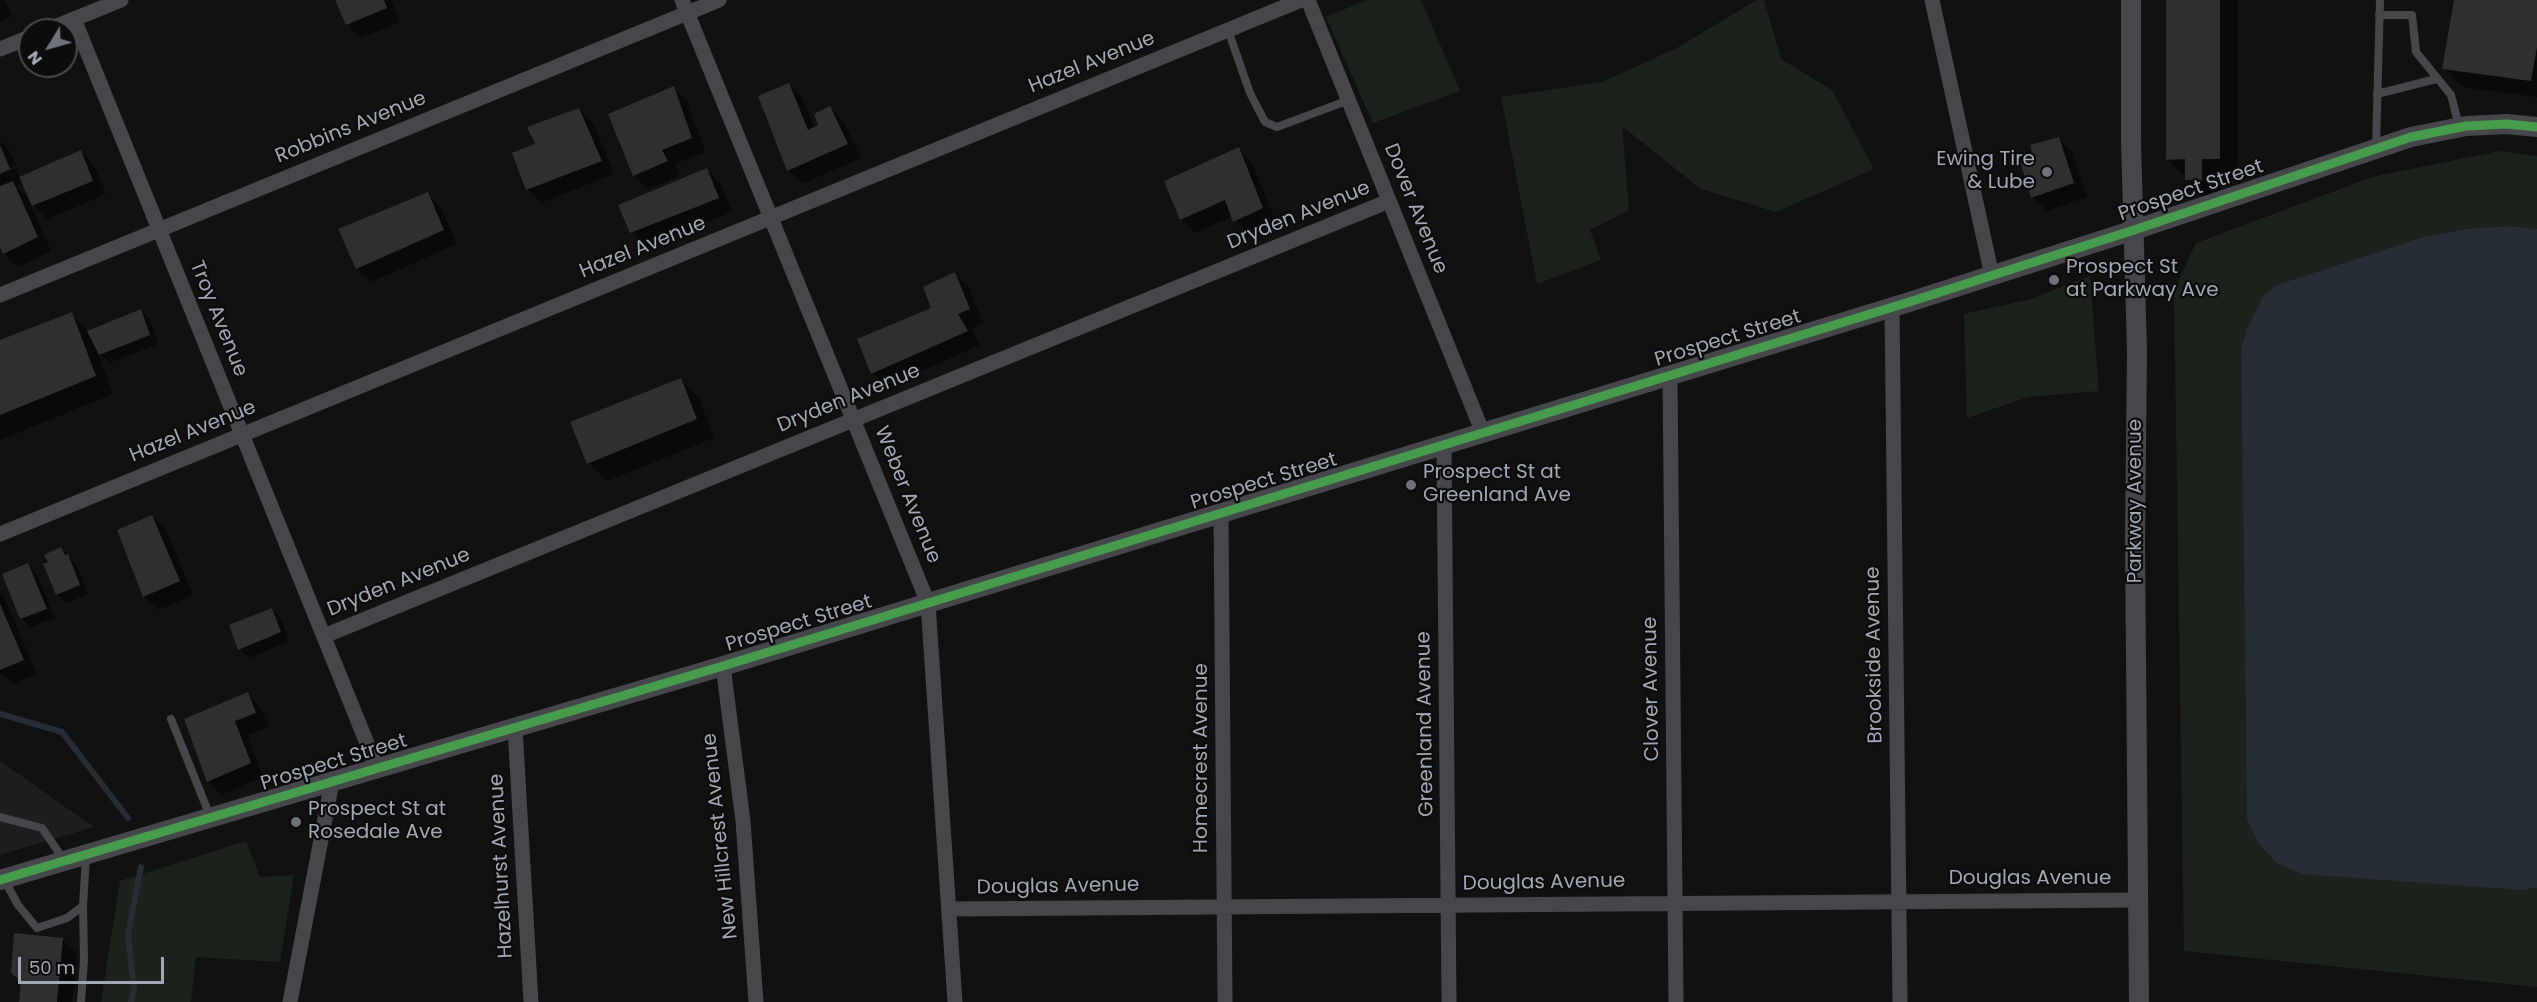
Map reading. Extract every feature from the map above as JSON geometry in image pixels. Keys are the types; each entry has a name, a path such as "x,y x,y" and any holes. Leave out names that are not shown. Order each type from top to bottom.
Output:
{"street":[{"path":"76,18 121,0"},
{"name":"Robbins Avenue","path":"0,295 159,230 685,6 719,0"},
{"name":"Hazel Avenue","path":"0,534 1301,0"},
{"name":"Dover Avenue","path":"1308,0 1483,433"},
{"path":"1932,0 1992,276"},
{"name":"Parkway Avenue","path":"2131,0 2131,142 2137,351 2135,542 2139,1002"},
{"name":"Weber Avenue","path":"685,6 928,603 955,1002"},
{"name":"Troy Avenue","path":"78,29 377,768"},
{"path":"0,50 18,42"},
{"name":"Prospect Street","path":"2,879 723,666 1892,308 2411,137 2460,127 2507,124 2537,128"},
{"name":"Dryden Avenue","path":"324,636 1389,201"},
{"name":"Brookside Avenue","path":"1892,308 1900,1002"},
{"name":"Clover Avenue","path":"1670,376 1676,1002"},
{"name":"Greenland Avenue","path":"1444,445 1449,1002"},
{"name":"Homecrest Avenue","path":"1221,513 1225,1002"},
{"name":"New Hillcrest Avenue","path":"723,666 743,821 756,1002"},
{"name":"Hazelhurst Avenue","path":"515,728 531,1002"},
{"path":"290,1002 332,782"},
{"name":"Douglas Avenue","path":"949,909 2139,900"}],"lane":[{"path":"2376,148 2380,0"},
{"path":"2379,15 2412,15 2416,52 2451,95 2460,127"},
{"path":"1228,30 1250,93 1264,122 1277,127 1349,100"},
{"path":"2377,94 2436,79"},
{"path":"171,719 210,818"},
{"path":"0,817 42,828 65,861"},
{"path":"81,1002 86,855"},
{"path":"2,879 18,905 37,928 67,918 83,906"}],"shaded area":[{"path":"1367,0 1421,0 1460,91 1373,123 1326,17"},
{"path":"1757,0 1764,0 1781,59 1832,90 1874,169 1776,212 1701,189 1622,126 1629,210 1590,230 1601,260 1537,284 1501,97 1602,82 1677,48"},
{"path":"2499,151 2537,156 2537,229 2509,226 2464,229 2424,237 2241,350 2247,821 2258,843 2521,890 2537,888 2537,987 2184,951 2174,290 2196,243 2372,177"},
{"path":"2509,226 2537,229 2537,888 2522,890 2302,874 2277,863 2258,843 2247,820 2241,350 2247,328 2264,295 2280,284 2424,237 2464,229"},
{"path":"2090,276 2099,391 2028,397 1967,418 1964,314 2031,299"},
{"path":"0,761 94,827 0,855"},
{"path":"246,841 260,877 294,875 280,962 196,957 191,1002 101,1002 120,881"}],"building":[{"path":"335,0 384,0 387,8 346,25"},
{"path":"2166,0 2220,0 2220,159 2202,159 2202,181 2185,180 2185,159 2166,160"},
{"path":"2454,0 2537,0 2537,47 2531,81 2442,69"},
{"path":"789,83 808,130 818,125 814,114 830,106 848,144 787,171 758,96"},
{"path":"674,86 692,138 662,150 668,161 633,176 608,114"},
{"path":"579,108 602,161 526,190 512,153 535,144 527,127"},
{"name":"Ewing Tire & Lube","path":"2059,137 2074,183 2031,198 2020,161 2033,157 2030,145"},
{"path":"0,145 10,169 0,174"},
{"path":"1239,147 1263,208 1233,222 1225,200 1180,220 1164,181"},
{"path":"81,150 93,181 32,206 19,177"},
{"path":"707,168 719,198 630,233 618,205"},
{"path":"13,181 38,237 3,254 0,247 0,186"},
{"path":"428,192 444,230 356,269 338,229"},
{"path":"955,272 970,309 958,314 968,331 871,374 857,339 931,308 923,287"},
{"path":"141,309 150,335 99,355 87,331"},
{"path":"72,312 96,376 0,415 0,340"},
{"path":"681,378 697,419 587,464 570,422"},
{"path":"152,515 180,581 143,597 117,530"},
{"path":"61,547 65,555 68,554 80,585 56,595 43,564 48,562 44,555"},
{"path":"28,563 47,609 20,619 2,574"},
{"path":"0,604 24,660 0,670"},
{"path":"272,608 281,632 238,650 229,625"},
{"path":"248,692 256,713 235,721 251,763 207,782 184,719"},
{"path":"14,933 63,938 57,1002 19,1002 21,981 11,973"}],"waterway":[{"path":"0,714 62,732 128,818"},
{"path":"131,1002 134,989 128,935 141,867"}],"cycle path":[{"path":"0,880 723,666 1906,303 2134,230 2411,137 2466,126 2507,124 2537,127"}],"place":[{"name":"Ewing Tire & Lube","path":"2047,172"},
{"name":"Prospect St at Parkway Ave","path":"2054,280"},
{"name":"Prospect St at Greenland Ave","path":"1411,485"},
{"name":"Prospect St at Rosedale Ave","path":"296,822"}]}
